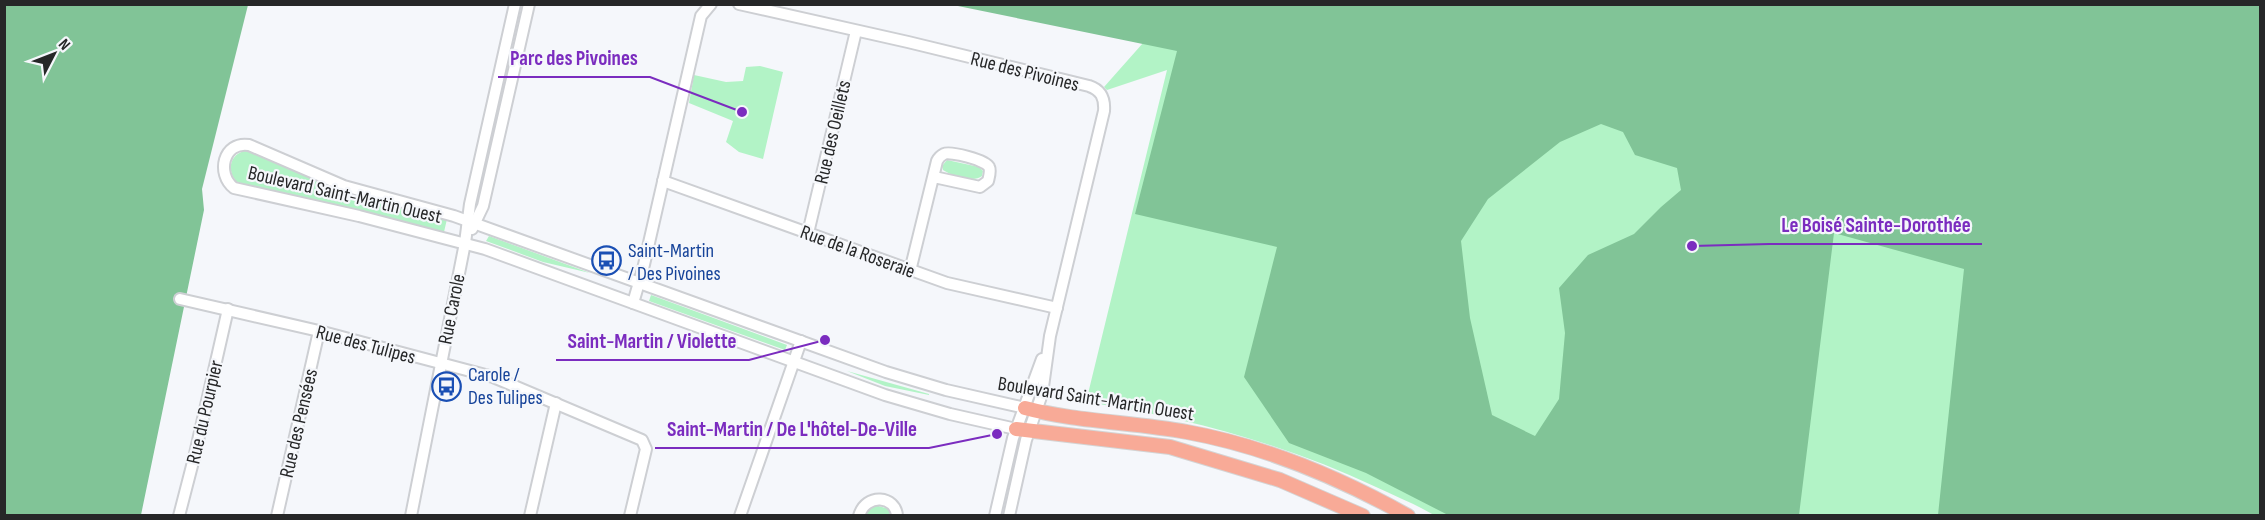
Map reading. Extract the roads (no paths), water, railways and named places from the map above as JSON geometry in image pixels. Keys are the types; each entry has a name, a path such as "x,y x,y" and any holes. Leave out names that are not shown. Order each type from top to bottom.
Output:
{"main road":[{"name":"Boulevard Saint-Martin Ouest","path":"1030,409 1189,432 1220,439 1309,469 1408,516"},
{"name":"Boulevard Saint-Martin Ouest","path":"1023,430 1144,443 1180,450 1286,482 1363,516"}],"street":[{"path":"471,222 470,204 515,4"},
{"path":"471,222 483,207 529,4"},
{"path":"633,303 701,16 711,4"},
{"name":"Rue des Pivoines","path":"739,4 1089,86 1102,94 1104,111 1050,336 1043,386 1030,409 1023,430"},
{"name":"Rue des Oeillets","path":"808,233 856,31"},
{"name":"Boulevard Saint-Martin Ouest","path":"1023,430 904,401 794,363 488,250 359,216 234,188 225,178 224,162 233,148 242,144 249,145 344,186 471,222 930,386 1030,409"},
{"path":"910,271 939,157 948,153 981,160 990,169 988,181 980,187 934,177"},
{"name":"Rue de la Roseraie","path":"663,182 910,271 994,295 1057,308"},
{"name":"Rue Carole","path":"411,516 440,364 471,222"},
{"name":"Rue des Tulipes","path":"180,299 319,331 493,377 642,440 646,449 630,516"},
{"name":"Rue du Pourpier","path":"179,516 228,309"},
{"name":"Rue des Pensées","path":"277,516 319,331"},
{"path":"740,516 745,510 801,341"},
{"path":"530,516 556,403"},
{"path":"995,516 1023,430"},
{"path":"1009,516 1023,430"},
{"path":"860,516 862,506 867,501 875,499 891,503 896,509 897,516"}],"place":[{"name":"Parc des Pivoines","path":"742,112"},
{"name":"Le Boisé Sainte-Dorothée","path":"1692,246"},
{"name":"Saint-Martin / Des Pivoines","path":"607,261"},
{"name":"Saint-Martin / Violette","path":"825,340"},
{"name":"Carole / Des Tulipes","path":"447,386"},
{"name":"Saint-Martin / De L'hôtel-De-Ville","path":"997,434"}]}
